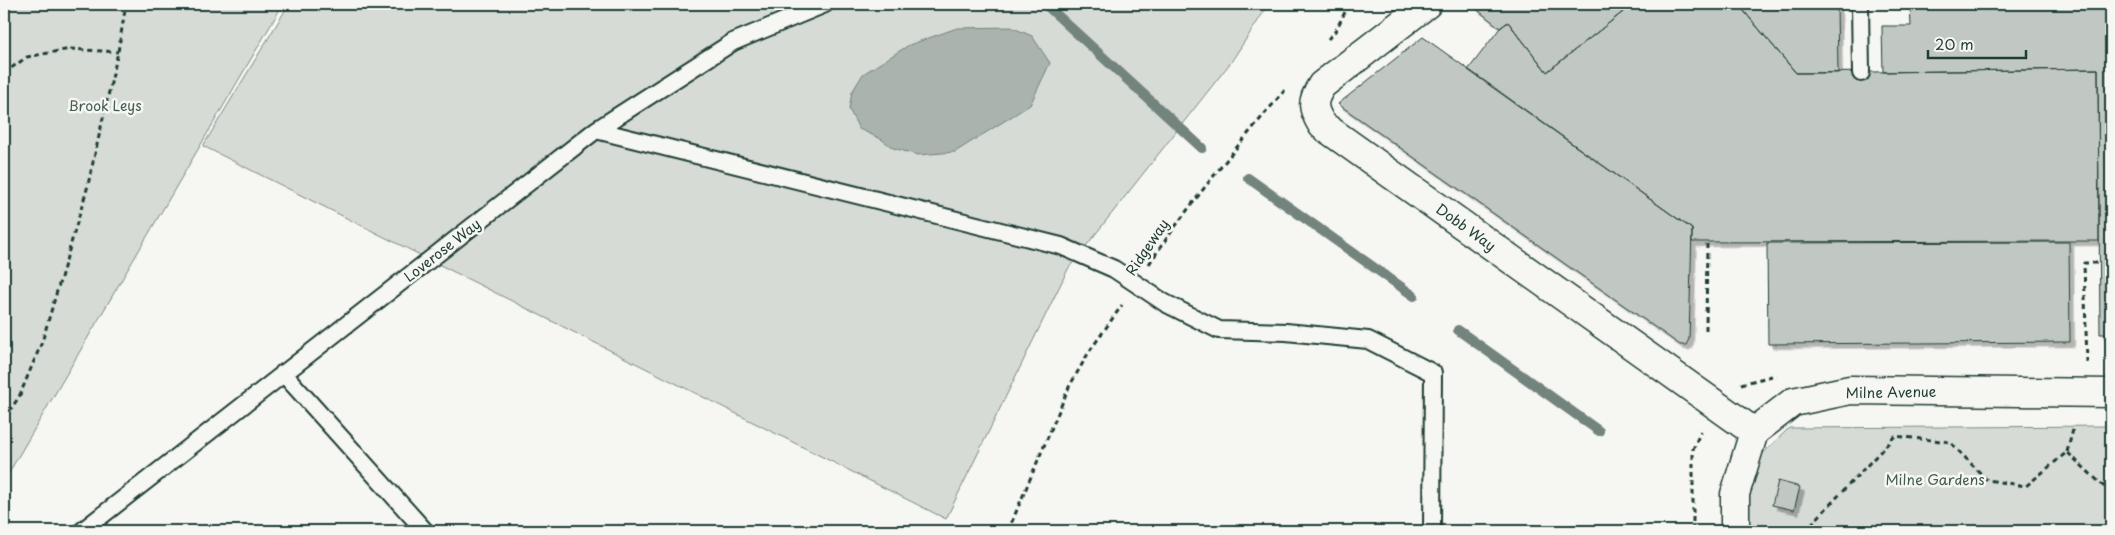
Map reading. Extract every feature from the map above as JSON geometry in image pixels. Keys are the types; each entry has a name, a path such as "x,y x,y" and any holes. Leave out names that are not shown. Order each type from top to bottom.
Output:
{"street":[{"name":"Dobb Way","path":"1427,4 1322,85 1315,96 1314,111 1322,125 1754,432"},
{"name":"Milne Avenue","path":"1754,432 1793,402 1850,390 2111,393"},
{"path":"1736,531 1735,494 1754,432"}],"lane":[{"name":"Loverose Way","path":"82,531 596,130 733,42 825,4"},
{"path":"1860,4 1861,72"},
{"path":"596,130 1062,246 1114,269 1165,303 1219,330 1286,332 1368,340 1433,373 1432,531"},
{"path":"283,373 425,531"}],"path":[{"path":"4,419 19,397 42,342 87,189 118,52 126,4"},
{"path":"1324,44 1336,30 1349,4"},
{"path":"4,73 27,57 70,49 118,52"},
{"name":"Ridgeway","path":"1008,531 1069,387 1089,352 1178,221 1221,165 1287,86"},
{"path":"1706,330 1707,242"},
{"path":"2087,364 2084,263 2099,263"},
{"path":"1805,531 1895,436 1950,442 1987,480 2026,486 2067,452 2074,426"},
{"path":"2067,452 2111,493"}],"green space":[{"name":"Brook Leys","path":"4,4 283,4 4,481"},
{"path":"289,4 1269,4 1231,62 1068,269 946,519 203,146"},
{"name":"Milne Gardens","path":"2111,426 2111,531 1747,531 1745,501 1753,463 1789,428"}],"shaded area":[{"path":"1011,27 1032,36 1050,63 1030,105 955,152 918,155 893,148 881,139 859,129 849,109 852,92 863,74 909,45 957,28"}],"building":[{"path":"1478,4 1633,4 1547,72 1508,22 1500,28 1474,7"},
{"path":"1633,4 1738,4 1796,73 2098,69 2099,241 1692,242 1692,229 1468,70 1500,28 1508,22 1547,72"},
{"path":"1738,4 1837,4 1838,73 1796,73"},
{"path":"1910,4 2111,4 2111,334 2100,334 2098,69 1883,72 1882,26 1911,26"},
{"path":"1423,37 1692,229 1689,339 1686,345 1680,345 1338,104"},
{"path":"2069,242 2070,342 1768,344 1767,243"},
{"path":"1778,481 1800,487 1794,510 1772,505"}],"waterway":[{"path":"1045,4 1202,148"},
{"path":"1248,178 1414,296"},
{"path":"1458,330 1599,431"}]}
